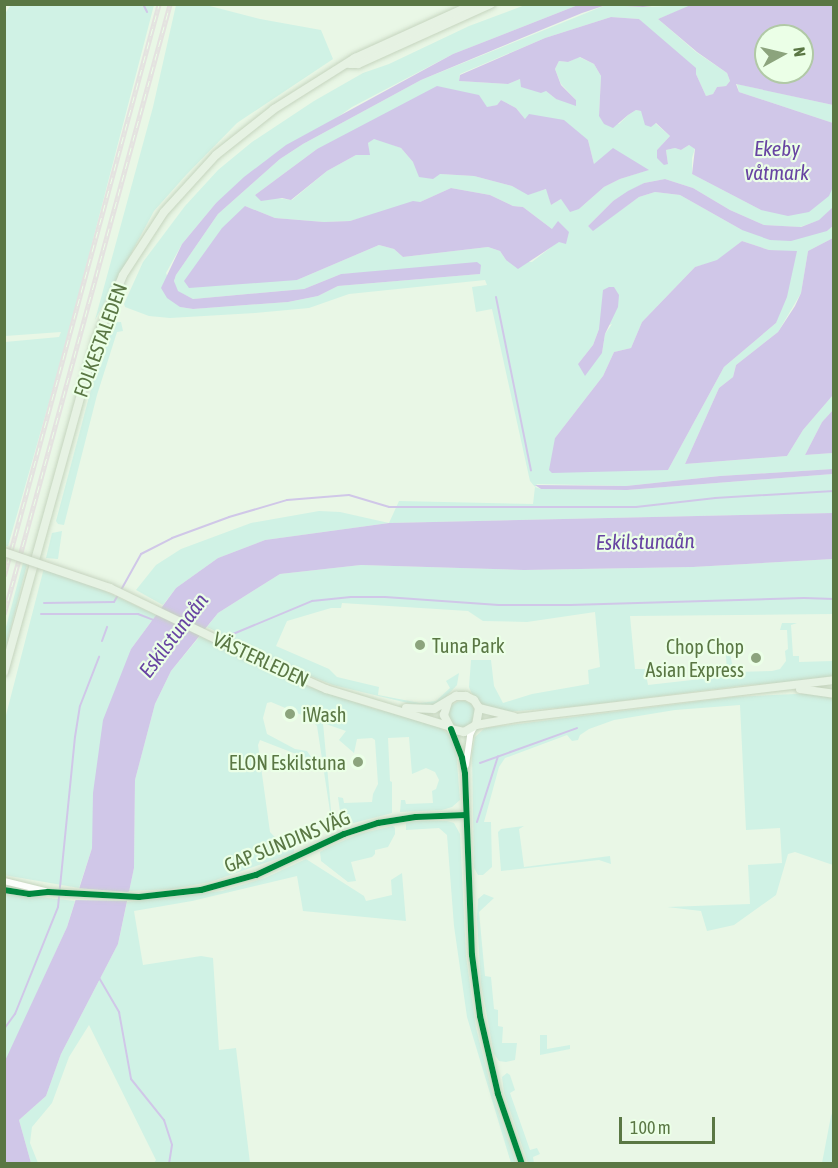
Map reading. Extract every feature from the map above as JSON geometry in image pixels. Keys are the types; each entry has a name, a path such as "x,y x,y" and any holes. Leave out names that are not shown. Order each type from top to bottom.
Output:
{"main road":[{"name":"FOLKESTALEDEN","path":"4,672 88,363 108,308 123,276 164,212 216,155 274,110 349,64 355,58 474,4"},
{"name":"FOLKESTALEDEN","path":"349,64 358,64 491,4"},
{"name":"VÄSTERLEDEN","path":"4,552 110,588 326,689 450,727"},
{"path":"516,718 479,708 474,700 466,696 456,696 448,702 444,712 450,727 464,732 475,726 516,718 834,680"},
{"path":"781,688 834,694"},
{"name":"VÄSTERLEDEN","path":"387,707 434,709 448,702"},
{"path":"475,726 479,708"}],"street":[{"path":"475,726 470,735 465,774 472,955 476,995 498,1094 522,1164"},
{"path":"450,727 462,758 465,774"},
{"name":"GAP SUNDINS VÄG","path":"4,890 28,894 52,892 139,897 201,890 245,879 283,864 344,834 378,823 416,817 466,815"},
{"name":"GAP SUNDINS VÄG","path":"4,881 52,892"}],"green space":[{"path":"11,5 154,5 68,336 8,546 4,546 5,342 59,337 61,332 5,336 4,15"},
{"path":"176,5 206,5 260,19 321,30 333,59 237,123 186,175 154,211 95,320 153,107"},
{"path":"525,5 578,5 453,54 352,107 216,203 182,244 166,273 180,307 193,309 288,302 318,296 338,286 480,274 377,272 341,274 304,289 193,299 177,291 174,281 218,214 280,159 303,144 421,80 606,5 643,7 693,5 658,19 696,52 727,73 730,81 726,86 717,87 713,94 706,96 696,74 639,19 611,17 545,38 460,74 459,81 508,84 520,79 546,91 556,99 576,100 561,84 555,69 559,61 568,62 579,57 594,64 601,76 599,116 619,124 636,110 641,111 670,136 657,150 668,164 666,150 675,148 681,150 689,145 695,148 692,158 692,174 761,210 828,196 833,187 833,207 820,220 800,227 764,225 730,210 693,188 665,179 644,183 613,201 588,226 593,230 639,197 655,192 680,195 742,230 827,231 833,226 833,238 808,251 801,293 778,332 736,365 733,377 719,388 685,464 787,456 803,430 833,395 833,410 822,422 805,455 833,453 833,469 720,476 626,486 537,484 535,487 530,481 492,309 476,312 472,287 487,285 485,280 349,294 309,308 255,313 170,318 149,316 125,307 124,304 143,262 185,206 218,170 252,142 314,101 363,73 389,64 469,26","holes":["501,100 516,108 525,119 588,140 594,164 648,170 604,187 579,209 561,199 551,205 547,189 528,194 512,186 474,176 440,174 413,162 401,148 374,138 368,143 369,154 356,155 327,171 292,200 255,195 317,149 497,105","451,188 490,195 513,206 523,207 552,229 559,241 532,262 506,260 500,251 488,247 403,257 394,249 379,245 297,280 245,206 275,218 324,222 350,221 420,202","742,241 769,250 796,252 776,323 724,367 668,470 555,438 603,376 614,352 631,348 642,322 695,267 717,261","612,324 605,334 602,353 578,364 593,345 599,329"]},
{"path":"737,84 833,105 833,123 739,92"},
{"path":"117,322 121,322 123,331 117,332 97,395 64,525 58,524 56,521 97,367 110,331"},
{"path":"833,474 833,513 389,523 399,501 533,504 535,487 541,489 627,490"},
{"path":"319,511 340,512 389,523 265,540 218,558 176,588 163,605 136,590 156,565 181,549 251,523"},
{"path":"62,531 58,559 46,558 52,533"},
{"path":"833,559 833,614 630,616 635,669 645,669 648,685 727,676 726,655 730,654 734,672 780,669 786,661 785,651 788,649 787,630 780,630 782,623 797,623 791,625 793,656 799,656 799,662 833,661 833,676 812,681 747,685 581,706 504,712 485,708 471,692 469,687 471,660 491,660 494,686 503,703 532,694 589,684 588,670 600,667 595,612 527,622 483,621 468,611 342,603 341,608 331,608 287,621 276,646 329,669 337,677 379,687 378,695 420,703 436,701 450,688 446,681 459,673 457,685 441,702 431,706 420,706 333,685 300,672 207,627 218,613 280,574 361,565 524,570 693,567"},
{"path":"23,563 27,564 5,650 5,631"},
{"path":"44,568 96,587 156,615 131,649 92,848 79,888 4,875 5,719"},
{"path":"200,636 309,687 375,709 435,723 449,735 456,750 460,800 452,807 442,810 400,812 401,800 405,800 406,804 433,803 432,791 436,789 439,780 435,772 426,768 412,774 409,737 388,738 392,813 342,826 338,797 343,798 344,803 372,802 378,784 375,740 372,738 357,739 354,753 339,740 346,731 323,723 333,831 317,726 309,718 271,702 267,703 263,718 267,734 295,749 307,751 314,761 260,740 258,745 270,832 285,848 294,845 294,853 210,882 172,889 129,891 134,868 135,780 155,704 171,671"},
{"path":"817,693 833,699 833,865 795,852 788,854 776,895 734,925 707,931 701,911 667,907 750,904 748,865 782,863 780,828 746,830 740,705 675,710 614,720 589,729 580,735 578,740 572,741 567,735 505,758 499,767 484,822 491,822 492,867 483,875 478,875 474,868 472,754 475,737 485,728 733,697"},
{"path":"462,701 471,705 475,714 471,723 462,727 453,723 449,714 453,705"},
{"path":"447,821 454,823 460,834 466,956 476,1028 494,1099 516,1163 511,1163 467,1017 454,926 447,835 439,828 406,830 406,823"},
{"path":"393,826 395,834 388,847 375,850 372,857 351,862 356,881 348,882 321,861 320,852 329,847 359,834"},
{"path":"524,826 519,829 524,867 610,856 611,864 599,860 501,871 498,832 501,829"},
{"path":"306,859 364,896 366,901 392,895 391,880 402,873 406,921 303,911 297,876 192,901 134,911 143,965 201,956 213,958 219,1050 236,1048 250,1163 154,1163 156,1160 89,1025 69,1057 52,1103 32,1127 30,1143 38,1163 31,1163 19,1120 46,1096 61,1054 118,944 127,902 222,891 265,878"},
{"path":"4,893 75,901 67,927 5,1063"},
{"path":"484,894 494,898 479,912 485,976 491,977 494,1009 498,1010 498,1026 503,1027 502,1043 517,1043 515,1060 506,1062 499,1061 494,1054 481,984 477,919 478,899"},
{"path":"540,1035 547,1035 547,1049 570,1045 570,1049 540,1055"},
{"path":"507,1073 510,1075 515,1090 510,1093 530,1150 537,1148 540,1154 533,1157 534,1163 528,1163 504,1093 502,1077"},
{"path":"833,1111 833,1163 822,1163 831,1116"}],"water":[{"name":"Ekeby våtmark","path":"693,4 833,5 833,105 736,84 739,92 833,123 833,187 829,196 809,212 788,216 761,210 692,174 695,149 689,145 681,150 675,148 666,150 668,164 664,165 657,158 657,150 670,136 656,123 651,127 645,125 641,111 636,110 613,128 604,124 599,116 601,76 594,64 580,57 568,62 559,61 555,69 561,85 576,100 576,106 556,99 546,91 541,93 521,87 520,79 508,84 459,81 460,75 545,38 611,17 639,19 696,68 696,74 706,96 713,94 717,87 726,86 730,81 727,73 697,52 658,19"},
{"path":"578,5 606,5 421,80 303,144 280,159 218,214 174,281 178,291 193,299 304,289 341,274 477,262 481,265 480,274 338,286 318,296 288,302 193,309 180,307 167,298 161,288 182,244 216,203 244,177 286,145 453,54"},
{"path":"606,5 661,5 643,7"},
{"path":"437,86 479,95 487,107 497,105 501,100 516,108 525,119 529,114 564,120 588,140 594,164 613,148 649,170 620,179 604,187 579,209 570,212 561,199 551,205 546,189 528,195 512,186 474,176 440,174 433,179 419,177 413,162 401,148 374,139 368,143 370,155 356,155 327,171 291,200 282,198 261,201 255,195 317,149"},
{"name":"Ekeby våtmark","path":"665,179 693,188 730,210 764,225 801,227 819,220 833,207 833,226 827,231 791,241 770,240 742,230 680,195 655,192 639,197 593,231 588,226 613,201 628,191 644,183"},
{"path":"451,188 490,195 513,206 523,207 552,229 558,221 569,232 566,244 559,242 518,269 506,260 500,251 488,247 403,257 394,249 379,245 297,280 189,288 184,281 222,228 245,206 275,218 324,222 350,221 413,201 420,202"},
{"name":"Ekeby våtmark","path":"833,238 833,395 803,430 787,456 685,464 719,388 733,377 736,365 778,332 795,306 801,293 808,251"},
{"name":"Ekeby våtmark","path":"742,241 769,250 797,251 787,297 776,323 724,367 668,470 552,473 549,470 555,438 603,376 614,352 631,348 642,322 695,267 717,260"},
{"path":"614,287 619,295 618,307 605,334 602,353 585,376 578,364 593,345 599,329 603,290"},
{"path":"833,410 833,453 805,455 822,422"},
{"path":"833,469 833,474 627,490 541,489 535,485 626,486 720,476"},
{"name":"Eskilstunaån","path":"833,513 833,559 693,567 524,570 361,565 280,574 218,613 171,671 155,704 135,780 134,868 118,944 61,1054 46,1096 19,1120 31,1163 5,1163 4,1063 67,927 92,848 93,793 103,720 131,649 176,588 218,558 265,540 389,523"}],"pier":[{"path":"76,888 132,891 130,901 72,900"}],"waterway":[{"path":"143,4 147,12"},
{"path":"496,297 531,470"},
{"path":"121,590 141,554 172,538 229,517 287,500 349,495 389,507 636,507 715,498 834,491"},
{"path":"44,603 114,602 118,595"},
{"path":"233,634 312,601 351,597 385,597 499,605 834,599"},
{"path":"41,614 138,614 154,620"},
{"path":"102,641 107,627"},
{"path":"4,1029 15,1014 58,907 80,706 99,657"},
{"path":"480,763 577,728"},
{"path":"477,822 498,756"},
{"path":"98,976 119,1012 131,1079 164,1120 172,1145 169,1164"}],"railway":[{"path":"4,576 159,4"},
{"path":"4,614 170,4"}],"cycle path":[{"path":"451,729 462,758 465,774 472,955 480,1016 498,1094 522,1164"},
{"path":"4,890 29,894 48,892 139,897 201,890 256,875 344,834 378,823 416,817 466,815"}],"place":[{"name":"Tuna Park","path":"420,645"},
{"name":"Chop Chop Asian Express","path":"756,658"},
{"name":"iWash","path":"290,714"},
{"name":"ELON Eskilstuna","path":"358,762"}]}
